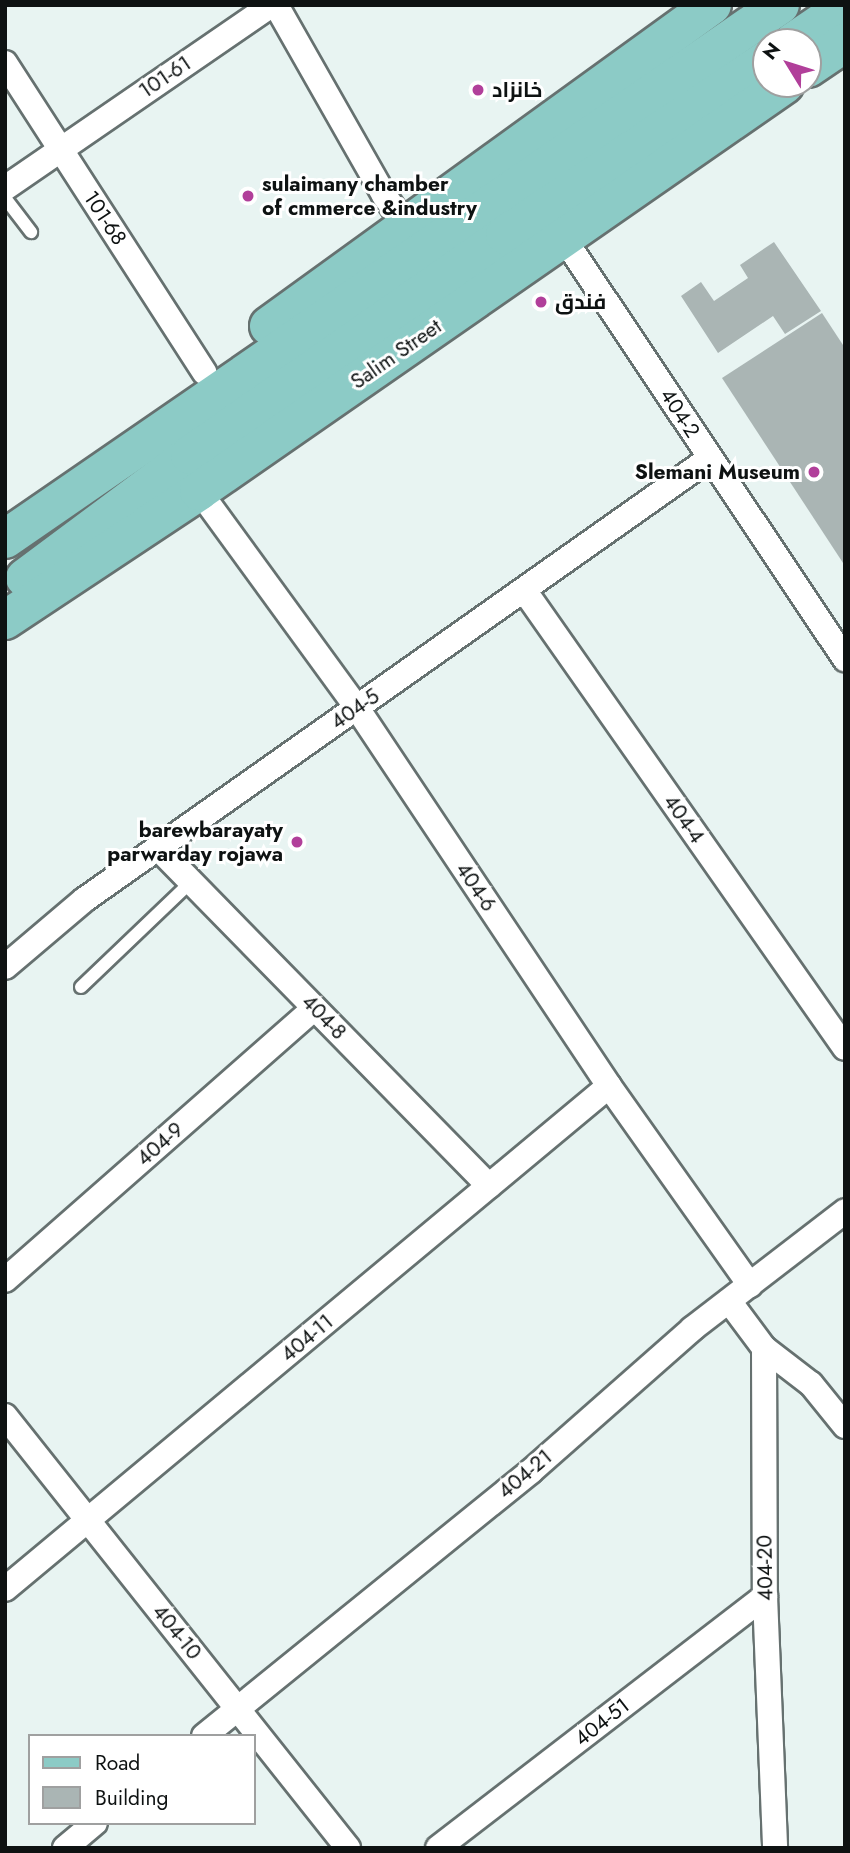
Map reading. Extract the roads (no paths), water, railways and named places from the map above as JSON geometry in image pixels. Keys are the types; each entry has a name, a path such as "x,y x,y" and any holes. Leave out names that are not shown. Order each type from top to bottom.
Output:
{"main road":[{"path":"5,510 204,372 712,5"},
{"path":"5,539 779,5"},
{"path":"814,28 845,7"},
{"path":"822,59 845,43"},
{"name":"Salim Street","path":"5,593 190,455 505,235 752,69"},
{"name":"Salim Street","path":"5,621 199,491 765,98"}],"street":[{"name":"101-61","path":"5,188 273,5"},
{"path":"273,5 384,195 406,226"},
{"name":"101-68","path":"5,63 204,372"},
{"name":"404-2","path":"564,237 845,659"},
{"name":"404-5","path":"5,967 84,901 710,458"},
{"name":"404-6","path":"199,491 357,708 609,1086 750,1285"},
{"name":"404-4","path":"524,590 845,1048"},
{"name":"404-8","path":"158,848 489,1186"},
{"name":"404-9","path":"5,1280 315,1008"},
{"name":"404-11","path":"5,1589 609,1086"},
{"name":"404-21","path":"206,1734 531,1471 692,1329 845,1211"},
{"path":"729,1301 764,1348 811,1384 845,1426"},
{"name":"404-20","path":"764,1348 765,1596 775,1848"},
{"name":"404-10","path":"5,1416 348,1848"},
{"name":"404-51","path":"438,1848 765,1596"},
{"path":"65,1848 93,1825"}],"lane":[{"path":"5,198 31,232"},
{"path":"81,987 191,882"}],"place":[{"name":"خانزاد","path":"478,90"},
{"name":"sulaimany chamber of cmmerce &industry","path":"248,196"},
{"name":"فندق","path":"541,302"},
{"name":"Slemani Museum","path":"814,472"},
{"name":"barewbarayaty parwarday rojawa","path":"297,842"}]}
